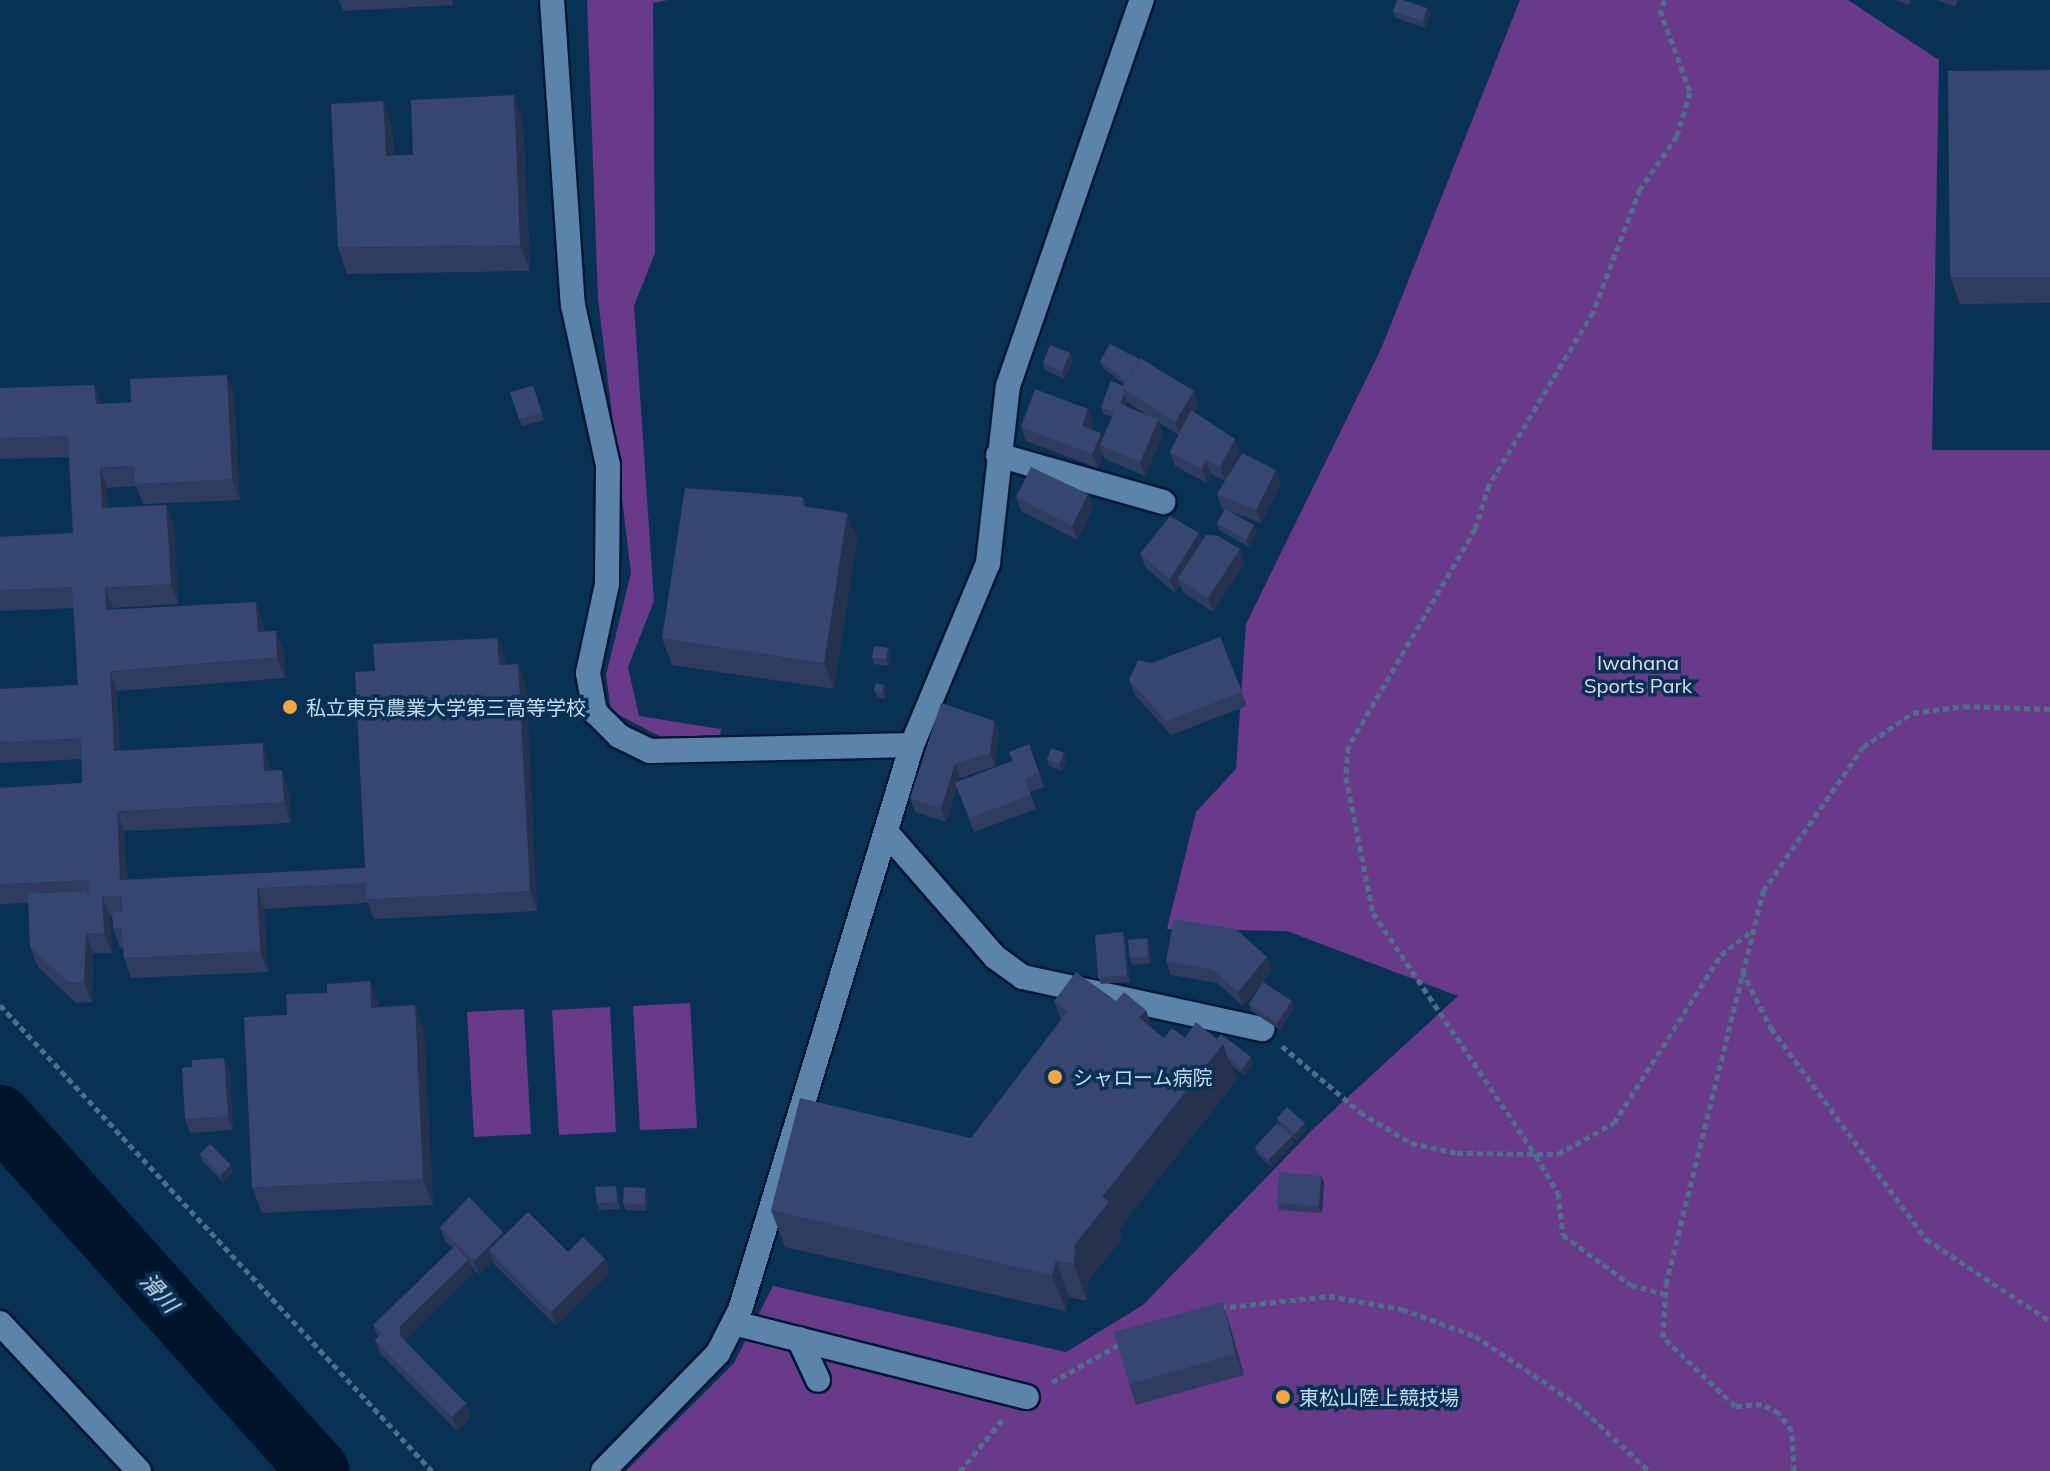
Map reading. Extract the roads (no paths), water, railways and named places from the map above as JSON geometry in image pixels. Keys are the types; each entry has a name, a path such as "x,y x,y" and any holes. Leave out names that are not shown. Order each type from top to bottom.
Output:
{"street":[{"path":"552,0 573,305 608,465 607,584 588,673 595,712 619,736 650,751 912,745"},
{"path":"603,1471 689,1387 734,1323 912,745 988,563 1008,386 1142,0"},
{"path":"998,455 1163,502"},
{"path":"886,832 995,957 1023,977 1262,1029"},
{"path":"0,1323 139,1471"},
{"path":"734,1323 1027,1397"},
{"path":"799,1339 818,1380"}],"waterway":[{"name":"滑川","path":"0,1116 318,1471"}],"place":[{"name":"私立東京農業大学第三高等学校","path":"290,707"},
{"name":"シャローム病院","path":"1055,1077"},
{"name":"東松山陸上競技場","path":"1283,1397"}],"park label":[{"name":"Iwahana Sports Park","path":"1638,674"}]}
